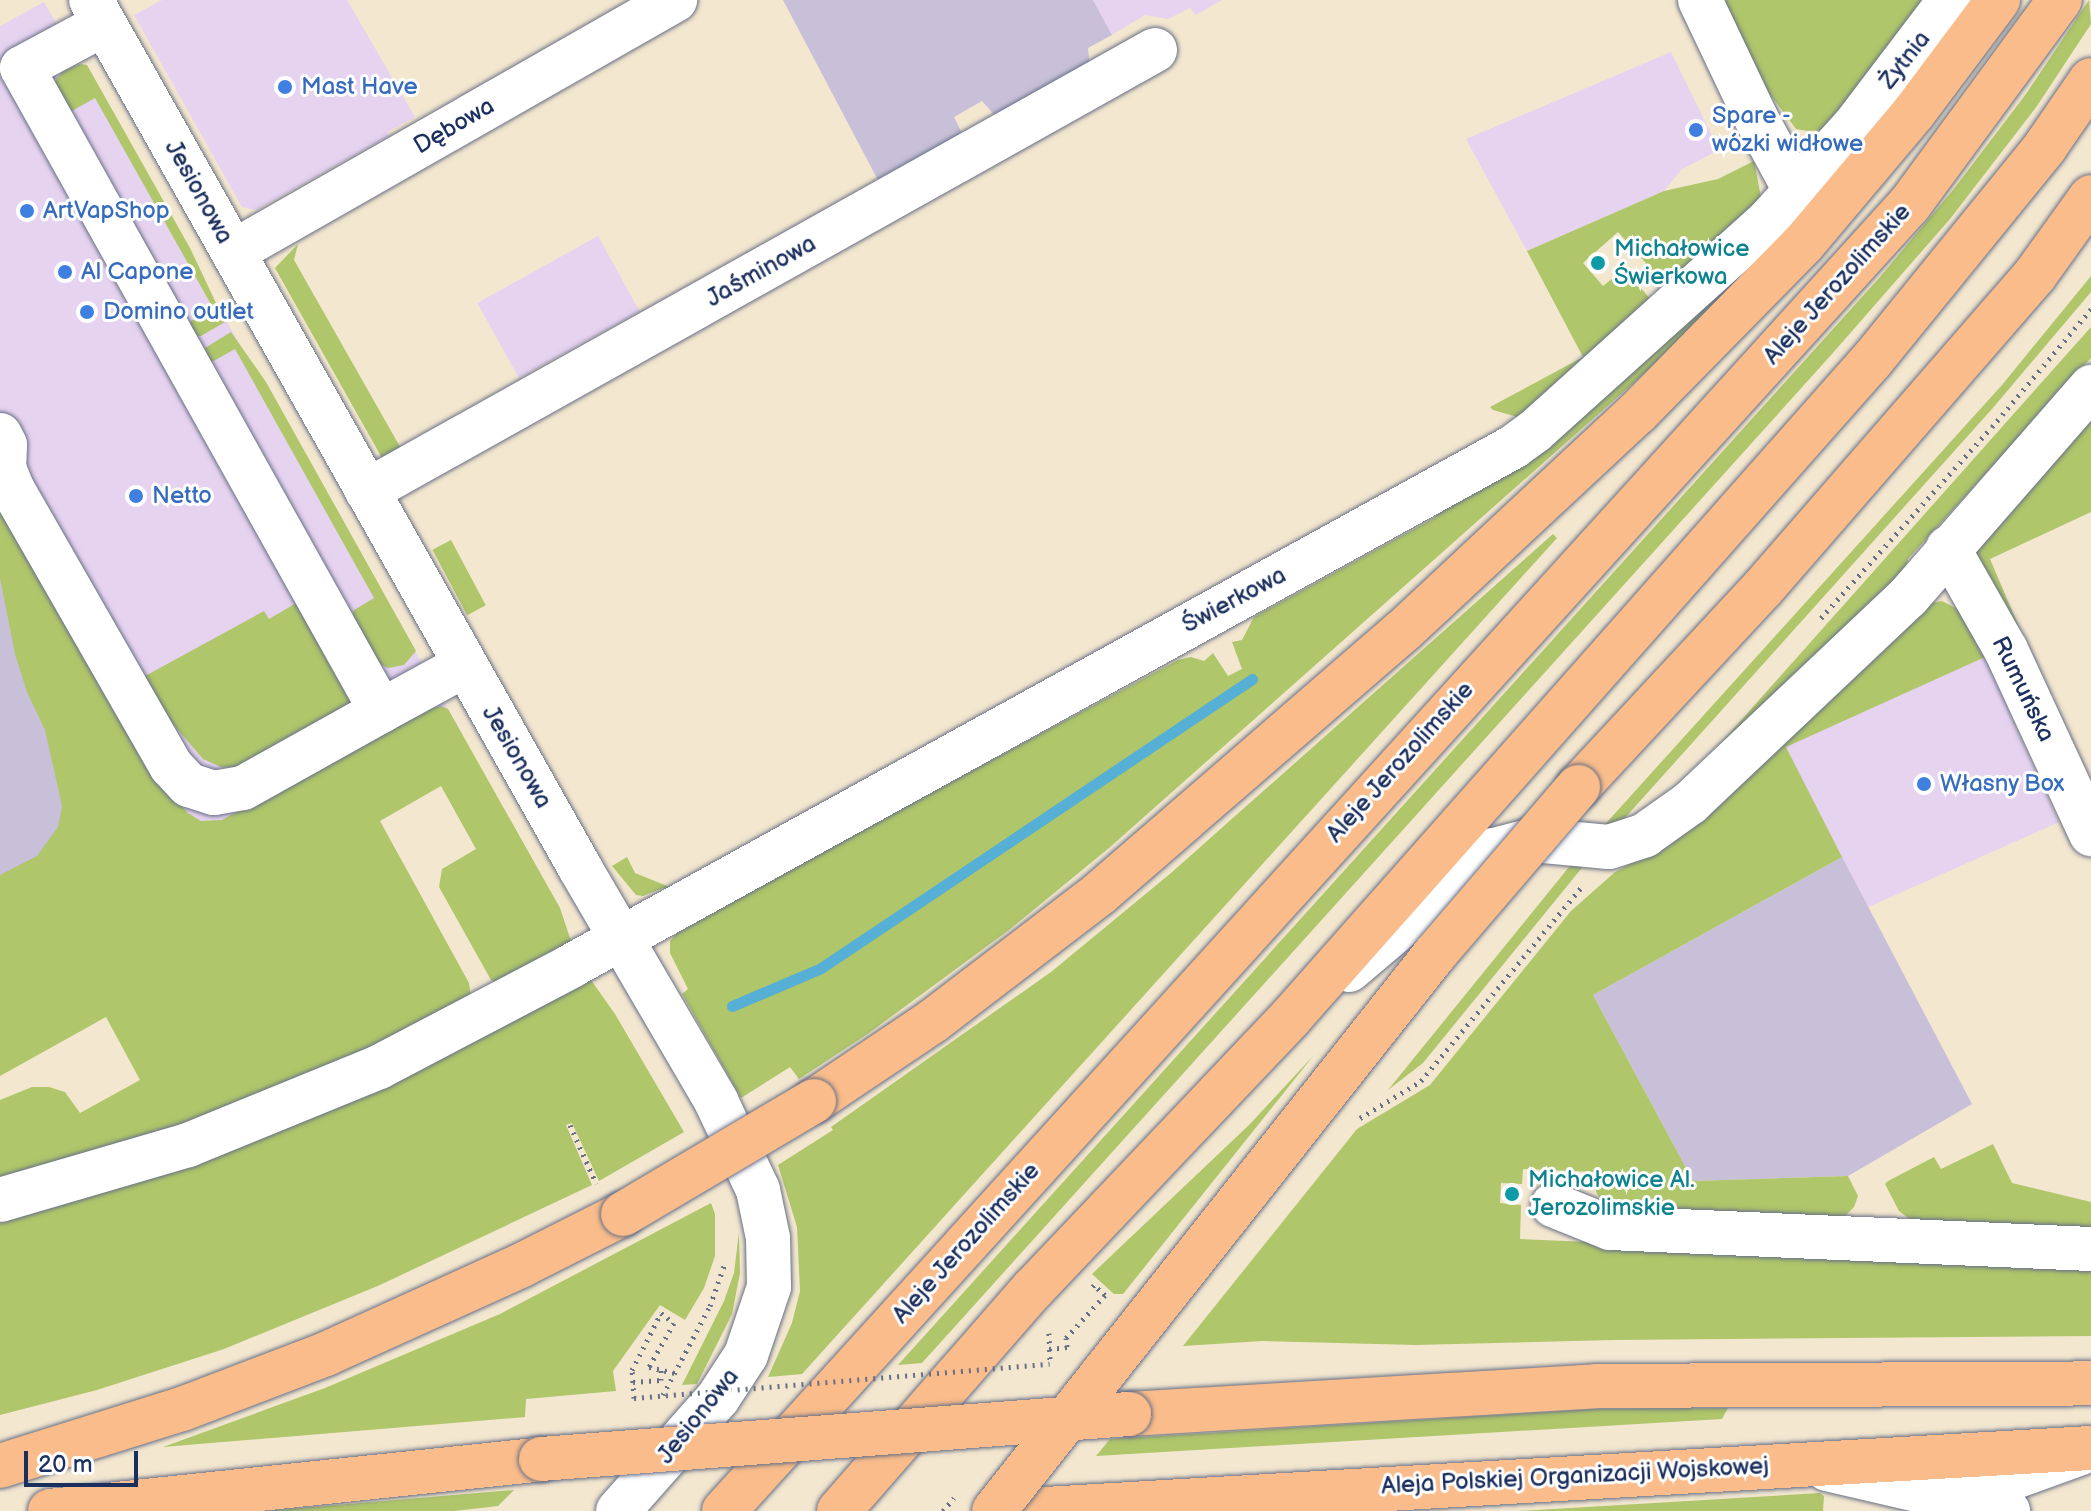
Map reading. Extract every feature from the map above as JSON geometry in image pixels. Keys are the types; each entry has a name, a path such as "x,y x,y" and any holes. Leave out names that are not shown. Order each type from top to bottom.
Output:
{"main road":[{"path":"0,1466 182,1409 326,1354 522,1265 609,1198 814,1101 933,1021 1099,894 1414,621 1637,413 1804,243 1915,111 1998,0"},
{"name":"Aleje Jerozolimskie","path":"724,1511 1516,634 1890,227 1966,132 2060,0"},
{"path":"839,1511 1033,1289 1291,1017 1873,359 2045,147 2091,80"},
{"path":"994,1511 1435,954 1578,787 1763,588 2035,275 2091,197"},
{"path":"50,1511 541,1459 1129,1414 1596,1386 2091,1383"},
{"name":"Aleja Polskiej Organizacji Wojskowej","path":"1031,1509 1801,1462 2091,1449"}],"street":[{"name":"Dębowa","path":"233,252 675,0"},
{"path":"1700,0 1756,118 1795,190"},
{"name":"Żytnia","path":"1795,190 1864,114 1950,0"},
{"name":"Jesionowa","path":"97,12 741,1150 758,1190 769,1259 765,1305 734,1376 618,1511"},
{"path":"97,12 11,74 381,711"},
{"name":"Jaśminowa","path":"367,491 1155,50"},
{"name":"Świerkowa","path":"0,1200 188,1145 379,1067 621,938 1513,447 1729,258 1795,190"},
{"path":"1291,1017 1490,851 1533,840 1609,847 1656,828 1700,794 1908,597 2091,387"},
{"path":"3,440 4,468 13,490 171,766 189,785 214,793 243,788 465,665"},
{"path":"3,440 22,455 37,474 117,616"},
{"name":"Rumuńska","path":"1948,548 2006,650 2091,834"},
{"path":"1553,1205 1610,1228 2091,1249"},
{"path":"1939,1505 2091,1449"},
{"path":"1801,1462 1939,1505 2008,1511"}],"path":[{"path":"1818,622 1992,427 2091,309"},
{"path":"1378,1109 1421,1081 1590,876"},
{"path":"570,1125 609,1198"},
{"path":"1049,1349 1067,1347 1066,1338 1105,1295 1094,1285"},
{"path":"675,1373 649,1367 674,1323 661,1313 632,1370 634,1398 1050,1364 1048,1335"},
{"path":"633,1382 661,1380 661,1370"}],"shaded area":[{"name":"Mast Have","path":"162,0 347,0 415,117 387,132 389,136 256,210 242,207 134,15"},
{"path":"783,0 1093,0 1112,35 1088,48 1090,68 998,119 982,101 954,117 964,137 880,184"},
{"path":"1093,0 1222,0 1196,15 1190,8 1168,19 1145,15 1112,35"},
{"path":"44,2 463,735 209,874 0,499 0,26"},
{"path":"1671,52 1719,150 1682,169 1664,191 1527,251 1466,139"},
{"path":"598,236 640,311 519,378 477,303"},
{"path":"0,499 177,818 0,989"},
{"name":"Własny Box","path":"1985,657 2059,822 1859,911 1786,746"},
{"path":"1842,857 1972,1104 1848,1176 1693,1181 1593,995"}],"green space":[{"path":"1722,0 1934,0 1919,22 1821,130 1808,131 1796,129 1763,85"},
{"path":"2089,0 2091,24 2037,106 1950,219 1832,354 922,1363 898,1365 1880,277 1953,190 2026,94"},
{"path":"80,64 87,65 190,248 225,322 201,336 196,336 189,322 213,308 95,98 70,112 54,82 63,71"},
{"path":"1754,161 1761,197 1755,212 1669,289 1618,232 1583,263 1603,286 1624,269 1653,302 1528,420 1490,407 1583,357 1527,251 1664,191 1718,179"},
{"path":"1766,237 1773,259 1109,848 1009,930 869,1033 799,1079 790,1067 741,1098 682,994 688,989 670,953 670,941 676,934 811,857 1178,660 1191,657 1204,661 1213,653 1228,676 1242,669 1232,642 1242,640 1254,617 1434,518 1469,484"},
{"path":"298,244 294,260 403,452 382,458 275,268"},
{"path":"2091,276 2091,292 1992,409 1615,829 1599,831 2002,385"},
{"path":"2091,327 2091,358 1908,559 1901,590 1672,798"},
{"path":"231,332 266,382 416,651 404,665 388,668 378,663 352,616 354,610 374,598 235,349 210,363 205,348"},
{"path":"2091,413 2091,512 1990,559 2025,641 1975,563 1976,542"},
{"path":"0,487 176,800 188,813 201,821 222,820 418,711 441,706 448,709 560,908 573,947 496,982 491,980 439,887 442,869 476,849 441,786 380,821 469,983 471,998 301,1087 0,1185 0,1100 32,1087 49,1087 65,1092 80,1113 140,1080 106,1017 0,1076 0,875 37,856 58,827 62,806 45,730 27,692 15,654 0,578"},
{"path":"1553,534 1557,538 802,1374 768,1377 792,1323 800,1291 797,1227 778,1165 833,1130 831,1127 1051,972 1171,873"},
{"path":"451,540 486,605 467,615 432,550"},
{"path":"1942,601 1965,613 1985,657 1786,747 1842,857 1593,995 1693,1181 1848,1176 1858,1196 1854,1207 1841,1220 1605,1206 1596,1192 1594,1172 1523,1169 1522,1184 1501,1183 1500,1203 1521,1205 1520,1239 2091,1263 2091,1336 1415,1345 1262,1341 1183,1346 1357,1129 1430,1085 1571,911 1615,872 1673,841 1912,607"},
{"path":"298,602 350,700 345,711 240,768 221,767 203,759 136,681 264,611 269,619"},
{"path":"627,857 635,873 677,890 672,893 663,888 643,896 636,895 612,866"},
{"path":"1573,862 1585,864 1423,1063 1388,1090"},
{"path":"586,973 615,1014 684,1132 599,1181 572,1123 566,1125 592,1185 380,1285 224,1349 97,1390 0,1415 0,1215"},
{"path":"1314,1055 1123,1294 1114,1294 1092,1274 1250,1124"},
{"path":"1993,1144 2012,1183 2091,1202 2091,1233 1916,1224 1899,1211 1885,1184 1888,1181 1934,1157 1941,1169"},
{"path":"711,1203 715,1214 715,1256 704,1288 685,1320 660,1305 613,1371 616,1391 526,1399 525,1417 163,1447 325,1388 500,1314"},
{"path":"739,1232 740,1273 732,1314 697,1384 682,1385 724,1301 734,1273"},
{"path":"1728,1408 1722,1419 1096,1456 1110,1439 1595,1409"},
{"path":"514,1490 498,1506 454,1511 266,1511"},
{"path":"1820,1493 1824,1496 1823,1511 1519,1511"}],"waterway":[{"path":"732,1006 821,968 1252,679"}],"place":[{"name":"Mast Have","path":"285,87"},
{"name":"Spare - wózki widłowe","path":"1696,130"},
{"name":"ArtVapShop","path":"27,211"},
{"name":"Michałowice Świerkowa","path":"1598,263"},
{"name":"Al Capone","path":"65,272"},
{"name":"Domino outlet","path":"87,312"},
{"name":"Netto","path":"136,496"},
{"name":"Własny Box","path":"1924,784"},
{"name":"Michałowice Al. Jerozolimskie","path":"1512,1194"}]}
